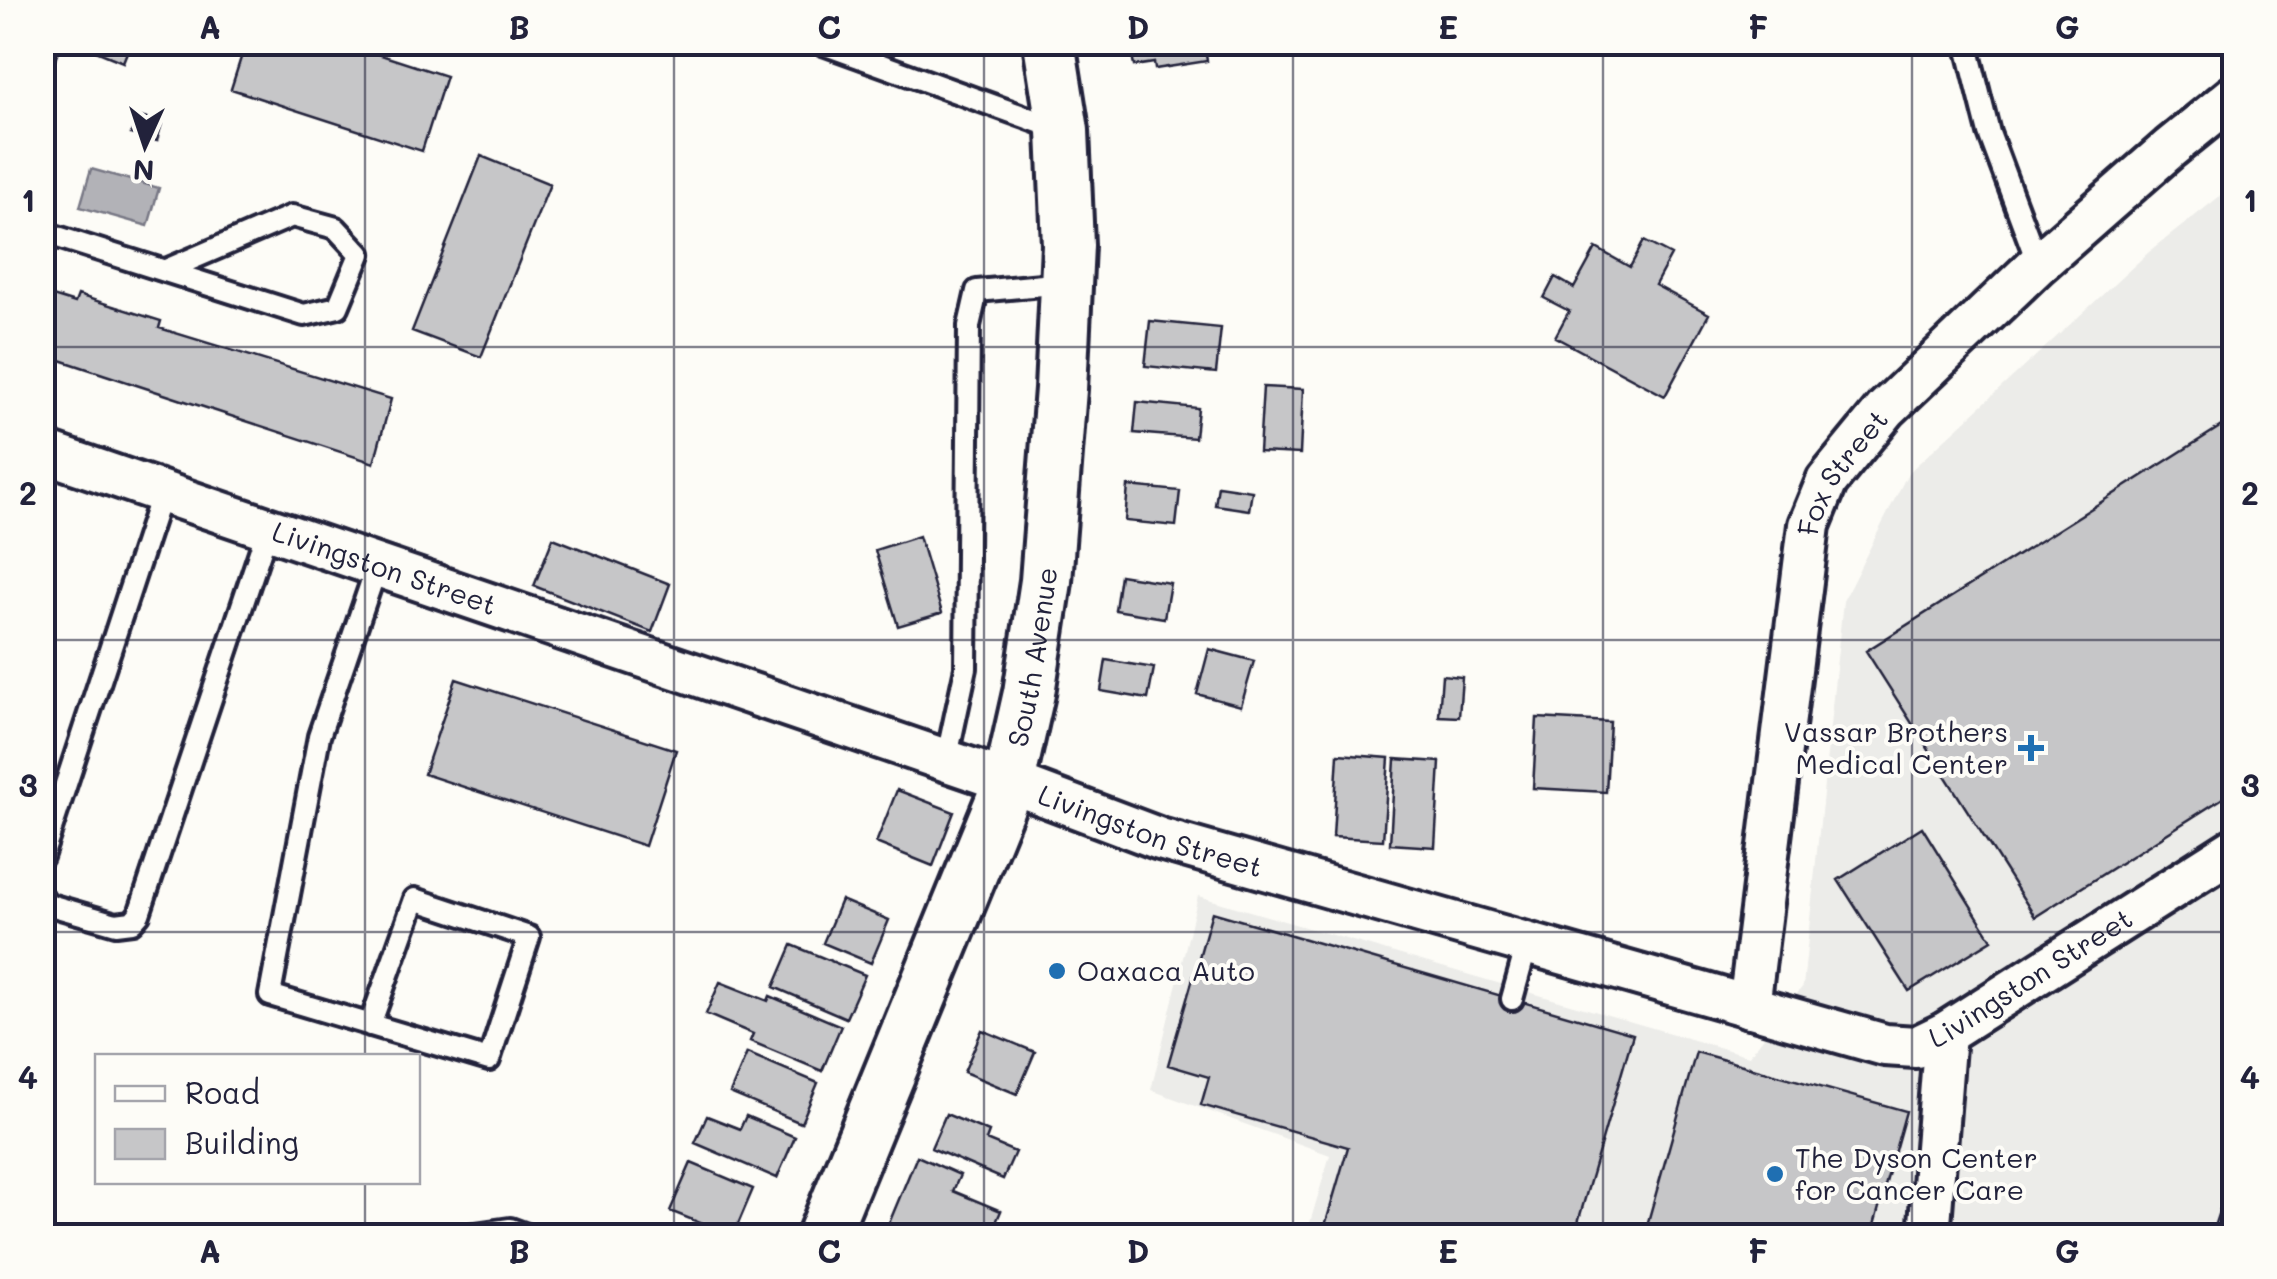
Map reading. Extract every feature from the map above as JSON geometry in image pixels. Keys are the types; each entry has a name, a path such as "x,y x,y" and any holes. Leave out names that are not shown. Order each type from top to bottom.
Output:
{"street":[{"name":"South Avenue","path":"822,1236 1009,782 1029,693 1046,581 1068,244 1063,130 1050,42"},
{"name":"Fox Street","path":"1749,1007 1809,525 1827,480 1886,409 2038,264 2234,96"},
{"name":"Livingston Street","path":"42,451 1009,782 1160,839 1885,1045 1916,1047 1944,1033 2234,848"},
{"path":"1929,1236 1944,1033"}],"lane":[{"path":"818,42 1063,130"},
{"path":"1966,42 1988,133 2038,264"},
{"path":"42,232 304,314 338,306 360,254 336,228 292,216 166,270"},
{"path":"946,761 966,668 969,326 976,291 1066,283"},
{"path":"42,858 162,492"},
{"path":"42,898 50,905 116,924 132,922 140,914 268,528"},
{"path":"370,1025 415,899 529,938 489,1060 270,996 319,736 377,566"},
{"path":"1512,999 1527,944"},
{"path":"460,1236 510,1228 530,1236"}],"shaded area":[{"path":"91,169 159,188 148,226 80,207"},
{"name":"Vassar Brothers Medical Center","path":"2234,185 2234,1236 1306,1236 1330,1155 1151,1090 1198,896 1749,1056 1803,986 1843,601 1908,473 2149,252"}],"building":[{"path":"74,42 131,42 123,62"},
{"path":"246,42 341,42 446,76 422,151 231,89"},
{"path":"1130,42 1204,42 1207,61 1155,69 1154,63 1134,66"},
{"path":"42,47 58,51 42,102"},
{"path":"136,116 162,123 157,141 131,134"},
{"path":"481,156 550,184 481,357 412,331"},
{"path":"1644,241 1671,255 1655,285 1709,314 1665,396 1555,337 1569,311 1544,298 1555,277 1574,288 1596,248 1630,267"},
{"path":"42,283 49,285 46,294 75,303 78,295 161,321 159,328 391,399 374,463 42,354"},
{"path":"1150,321 1221,328 1216,373 1145,366"},
{"path":"1263,387 1303,389 1300,454 1259,452"},
{"path":"1137,402 1198,408 1195,438 1134,433"},
{"path":"2234,418 2234,791 2035,917 1866,651"},
{"path":"1128,486 1180,491 1176,526 1125,521"},
{"path":"1218,486 1252,491 1249,510 1215,505"},
{"path":"919,536 942,613 898,626 875,550"},
{"path":"553,538 670,584 652,632 534,586"},
{"path":"1120,575 1170,583 1164,618 1115,610"},
{"path":"1209,649 1254,661 1241,706 1197,694"},
{"path":"1106,660 1154,668 1148,699 1101,691"},
{"path":"1442,675 1462,677 1459,717 1439,716"},
{"path":"456,679 676,750 645,846 424,774"},
{"path":"1537,718 1610,722 1606,792 1533,788"},
{"path":"1338,754 1389,758 1383,840 1333,837"},
{"path":"1395,759 1440,762 1435,847 1390,844"},
{"path":"897,790 954,812 933,866 876,843"},
{"path":"1922,827 1992,940 1909,991 1838,880"},
{"path":"841,900 889,920 871,963 823,943"},
{"path":"1212,912 1633,1034 1574,1236 1322,1236 1348,1147 1201,1105 1209,1077 1168,1065"},
{"path":"792,945 865,975 846,1018 774,987"},
{"path":"720,982 768,1001 770,996 841,1026 822,1071 750,1041 753,1034 706,1014"},
{"path":"982,1030 1035,1052 1017,1094 964,1072"},
{"name":"The Dyson Center for Cancer Care","path":"1696,1052 1906,1111 1871,1236 1644,1236"},
{"path":"747,1053 818,1083 801,1123 730,1093"},
{"path":"946,1114 989,1132 986,1140 1015,1152 1003,1179 931,1148"},
{"path":"707,1116 740,1129 746,1116 795,1137 777,1178 695,1143"},
{"path":"917,1156 960,1175 953,1191 1001,1211 990,1236 907,1236 887,1228"},
{"path":"691,1163 753,1189 733,1236 670,1211"},
{"path":"2234,1170 2234,1236 2211,1236 2225,1193"}],"place":[{"name":"Vassar Brothers Medical Center","path":"2031,748"},
{"name":"Oaxaca Auto","path":"1057,971"},
{"name":"The Dyson Center for Cancer Care","path":"1775,1174"}]}
